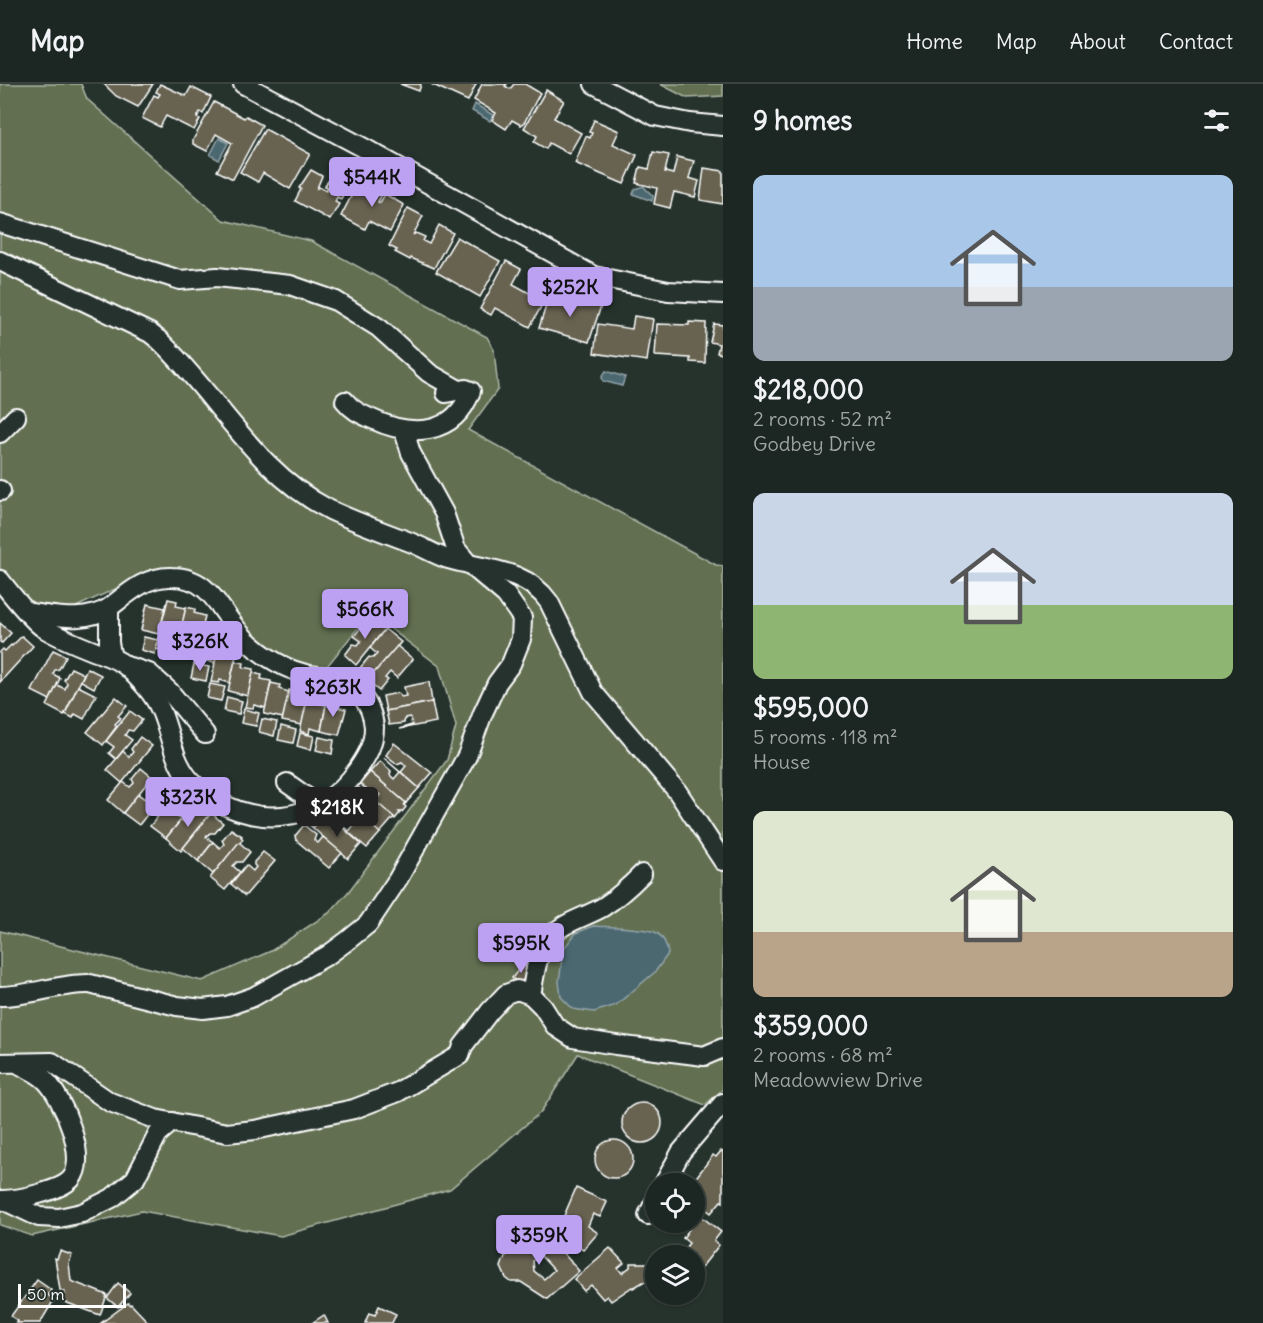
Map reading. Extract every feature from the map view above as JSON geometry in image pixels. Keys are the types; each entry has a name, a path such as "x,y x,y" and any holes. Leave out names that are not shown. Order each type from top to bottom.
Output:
{"street":[{"path":"243,84 366,149 594,276 668,291 723,294"},
{"path":"594,84 655,116 690,123 723,126"},
{"path":"0,223 180,280 217,277 290,285 309,291 336,301 379,328 452,391 466,389 471,391 463,408 448,422 435,428 404,431 352,410 345,401"},
{"path":"0,261 150,333 170,350 235,428 274,469 316,502 447,559 467,562 516,576 540,590 549,602 593,692 677,791 723,861"},
{"path":"0,433 16,417"},
{"path":"0,996 16,996 84,984 177,1006 203,1009 227,1006 252,997 327,955 368,924 398,879 467,756 496,683 511,664 521,639 522,618 506,595 467,562 456,549 444,513 417,467 404,431"},
{"path":"30,613 76,618 97,615 136,587 154,579 173,576 202,585 214,595 236,628 254,648 291,669 314,676 331,677 359,692 370,708 374,727 371,749 342,789 318,805 292,815 265,817 221,806 195,786 177,762 154,697 119,662 109,643 109,608"},
{"path":"0,580 43,627 75,643 149,673 170,692 204,734"},
{"path":"287,783 318,805"},
{"path":"531,995 537,959 550,937 570,922 603,907 642,874"},
{"path":"9,1063 52,1062 111,1102 154,1119 227,1133 255,1130 354,1109 398,1092 460,1055 463,1046 490,1011 506,994 517,990 531,995 543,1007 555,1026 573,1038 704,1056 723,1048"},
{"path":"2,1200 36,1194 62,1185 71,1179 75,1172 76,1158 73,1132 58,1098 45,1079 9,1063"},
{"path":"670,1173 681,1152 723,1103"},
{"path":"2,1200 39,1217 59,1218 82,1213 112,1198 135,1179 158,1134 172,1122"}],"green space":[{"path":"0,84 81,84 87,99 223,220 311,241 487,337 494,350 498,389 468,430 716,565 723,566 723,1089 705,1105 578,1054 541,1112 450,1189 281,1236 142,1211 32,1236 0,1225 0,931 202,981 271,951 329,913 349,891 447,760 456,726 439,666 370,613 324,670 294,664 252,636 218,591 156,570 63,613 41,608 23,595 0,568"},
{"path":"660,84 723,84 723,96 687,98"}],"water":[{"path":"475,104 493,115 490,121 472,111"},
{"path":"219,138 228,143 219,160 210,155"},
{"path":"643,186 653,196 652,201 633,194 635,189"},
{"path":"606,371 625,377 622,386 603,381 602,377"},
{"path":"593,926 636,928 657,933 665,942 668,954 655,972 616,1005 594,1012 573,1009 561,997 559,982 565,947 576,933"}],"building":[{"path":"104,84 153,84 138,107 116,96"},
{"path":"160,84 186,96 191,87 211,97 203,114 200,112 197,118 200,119 194,130 166,116 160,127 142,118 154,95 158,97 160,94 156,92"},
{"path":"400,84 421,84 419,91"},
{"path":"431,84 476,84 468,101"},
{"path":"482,84 507,84 505,86 510,89 514,84 525,84 540,93 524,123 521,125 512,120 506,129 492,120 496,113 474,100"},
{"path":"546,90 564,101 554,118 581,133 569,154 549,143 546,149 534,142 537,136 524,128"},
{"path":"214,102 262,125 233,179 217,171 232,143 216,134 207,151 193,144"},
{"path":"594,120 619,131 613,144 637,155 624,184 575,163 586,136 590,138 592,133 589,132"},
{"path":"265,129 310,154 290,189 263,173 258,182 240,172"},
{"path":"653,152 669,155 665,172 673,174 677,157 694,161 689,178 699,181 695,197 674,192 670,208 654,204 657,188 636,183 640,167 649,169"},
{"path":"704,168 723,171 723,204 700,200"},
{"path":"311,170 322,176 317,188 326,191 328,187 325,186 328,181 345,191 341,199 337,197 335,202 339,204 330,220 295,201 301,189 299,188"},
{"path":"359,181 382,194 378,202 380,203 385,194 404,205 390,232 369,221 365,229 341,216"},
{"path":"408,208 423,216 413,235 416,233 425,237 423,241 429,244 439,225 453,233 434,268 411,258 410,260 389,246"},
{"path":"457,237 500,261 480,297 436,272"},
{"path":"506,261 521,269 513,284 544,301 530,327 495,308 491,315 480,309"},
{"path":"550,293 578,302 577,306 581,307 584,301 601,306 589,342 539,328"},
{"path":"634,316 653,319 647,361 594,353 598,324 632,329"},
{"path":"689,322 706,323 705,363 690,362 690,358 655,356 657,324 689,325"},
{"path":"714,324 723,325 723,354 717,353 719,344 710,342"},
{"path":"168,599 177,601 176,606 186,608 180,634 160,630"},
{"path":"147,604 165,608 159,634 141,630"},
{"path":"186,607 195,609 194,613 205,616 199,642 179,637"},
{"path":"370,617 385,629 356,665 345,655 353,644 358,645 361,641 354,636"},
{"path":"0,623 11,633 2,643 0,642"},
{"path":"203,628 211,630 210,634 221,637 215,663 195,658"},
{"path":"385,629 401,642 371,677 360,668 369,657 373,658 377,654 370,648"},
{"path":"159,635 173,639 170,652 156,649"},
{"path":"22,636 33,646 0,682 0,652 12,646"},
{"path":"144,637 158,640 155,654 141,650"},
{"path":"178,643 192,646 189,660 174,656"},
{"path":"397,646 413,659 397,678 390,672 385,678 388,680 379,691 367,681"},
{"path":"218,648 227,650 226,654 236,656 230,683 220,680 219,683 211,682"},
{"path":"53,650 66,656 59,669 53,674 60,678 50,700 32,691"},
{"path":"235,661 244,663 243,667 254,669 248,696 228,691"},
{"path":"194,664 209,667 206,681 191,678"},
{"path":"71,668 84,674 64,715 47,706 57,685 65,689 67,683 64,680"},
{"path":"87,668 101,675 94,688 81,681"},
{"path":"253,673 262,675 261,679 271,681 266,708 254,705 253,708 245,707"},
{"path":"429,682 432,702 386,711 383,696 398,693 401,697 406,696 404,687"},
{"path":"271,683 280,685 279,689 289,692 283,718 264,714"},
{"path":"210,684 225,687 221,701 207,698"},
{"path":"78,686 96,695 84,719 75,714 73,718 65,714"},
{"path":"289,690 298,692 298,697 307,699 302,725 282,721"},
{"path":"308,696 317,698 316,703 326,705 321,731 310,728 309,734 300,731"},
{"path":"116,697 127,706 118,716 121,718 115,724 117,726 103,745 87,732"},
{"path":"227,697 242,701 239,714 224,711"},
{"path":"327,700 337,703 336,707 346,709 339,735 321,731"},
{"path":"432,702 436,722 399,729 412,725 410,717 405,718 404,723 389,725 386,711"},
{"path":"244,709 259,713 256,726 241,723"},
{"path":"130,711 142,720 133,731 128,730 125,735 132,740 116,759 109,753 114,747 106,741"},
{"path":"262,719 277,722 274,736 259,732"},
{"path":"281,726 296,730 293,743 278,740"},
{"path":"300,733 314,736 311,750 297,746"},
{"path":"140,737 152,746 122,783 107,770 123,751 129,757 133,752 131,749"},
{"path":"319,737 334,740 332,754 316,750"},
{"path":"394,743 432,773 419,788 401,772 406,766 402,762 397,764 386,755"},
{"path":"384,758 419,788 406,803 370,772 380,761 391,771 390,775 394,779 400,772"},
{"path":"141,768 152,777 123,813 108,800 123,782 130,787 134,783 132,779"},
{"path":"370,772 406,803 404,805 406,807 395,819 375,801 380,795 376,792 372,794 360,784"},
{"path":"156,780 167,789 139,825 123,813 138,794 145,799 148,795 147,791"},
{"path":"358,787 394,817 380,833 345,802 355,791 366,800 365,805 369,808 374,802"},
{"path":"180,790 192,799 182,810 178,809 174,814 181,820 166,838 150,826"},
{"path":"345,802 380,833 367,848 326,813 349,831 354,825 350,821 346,823 335,814"},
{"path":"199,805 211,813 181,851 166,838 181,820 188,825 192,820 190,816"},
{"path":"211,813 223,823 215,833 210,833 206,837 213,842 198,861 183,848"},
{"path":"324,816 335,826 334,831 338,834 343,828 361,844 348,859 305,821 314,827"},
{"path":"304,825 316,835 314,840 318,843 323,837 342,853 329,868 296,840 295,836"},
{"path":"231,829 243,839 213,874 198,861 213,842 220,848 224,844 222,840"},
{"path":"239,842 250,852 242,862 237,862 233,866 240,872 225,890 210,878"},
{"path":"263,852 275,861 245,896 231,884 246,865 253,871 256,867 254,862"},
{"path":"523,964 530,970 520,984 512,978"},
{"path":"642,1103 650,1104 656,1109 661,1115 661,1131 656,1137 650,1142 642,1143 634,1142 628,1137 623,1131 622,1123 623,1115 628,1109 634,1104"},
{"path":"614,1140 628,1145 633,1159 628,1173 614,1178 600,1173 595,1159 600,1145"},
{"path":"721,1151 723,1152 723,1202 721,1201 711,1213 705,1208 705,1173 699,1173 713,1155 716,1157"},
{"path":"576,1188 607,1202 600,1217 593,1214 588,1226 598,1233 583,1250 557,1232"},
{"path":"705,1219 721,1232 714,1241 719,1245 705,1263 705,1245 687,1245 689,1243 683,1238 686,1233 705,1233"},
{"path":"542,1229 579,1271 547,1299 521,1282 511,1282 506,1278 501,1267 505,1256 517,1251","holes":["540,1255 554,1270 544,1279 534,1271 533,1261"]},
{"path":"610,1248 624,1263 618,1268 622,1273 630,1267 630,1263 645,1263 645,1282 632,1287 611,1301 607,1296 603,1299 591,1285 584,1291 574,1279"},
{"path":"60,1251 72,1255 69,1263 71,1281 107,1295 100,1315 62,1301 65,1292 60,1290 55,1258 57,1259"},
{"path":"37,1280 51,1290 48,1295 54,1300 40,1323 16,1323 18,1321 11,1316"},
{"path":"118,1283 130,1293 118,1307 107,1298"},
{"path":"128,1303 149,1323 101,1323"},
{"path":"379,1306 396,1314 392,1323 365,1323 369,1313 375,1315"},
{"path":"324,1315 328,1323 312,1323"}]}
